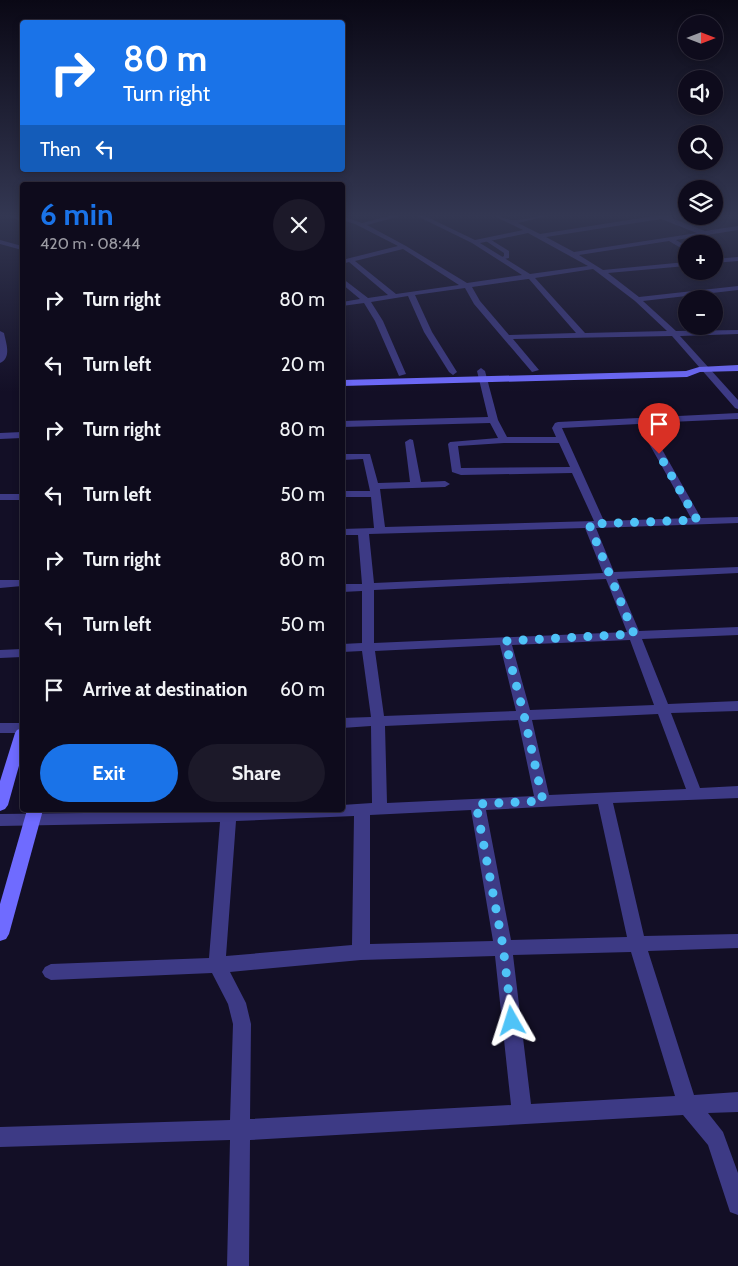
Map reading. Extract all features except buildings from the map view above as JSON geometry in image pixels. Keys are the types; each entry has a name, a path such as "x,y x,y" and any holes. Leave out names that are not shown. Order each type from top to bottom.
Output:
{"street":[{"path":"364,274 395,297"},
{"path":"447,274 468,287 477,302 534,370"},
{"path":"525,274 531,278 584,336"},
{"path":"345,304 564,274"},
{"path":"603,274 637,299 738,406"},
{"path":"345,283 367,301 379,321 402,374"},
{"path":"637,299 738,288"},
{"path":"729,289 738,299"},
{"path":"411,296 428,332 453,372"},
{"path":"506,337 738,332"},
{"path":"0,333 4,350 0,361"},
{"path":"345,375 453,372 482,375 534,370 681,368 704,370 738,368"},
{"path":"345,382 482,375 687,374 704,370"},
{"path":"482,375 493,420 504,440"},
{"path":"695,794 610,575 576,470 557,428 558,424 738,416"},
{"path":"345,424 493,420"},
{"path":"641,420 697,520"},
{"path":"0,436 20,435"},
{"path":"563,440 504,440 453,444 456,470 461,472 576,470"},
{"path":"410,442 416,485"},
{"path":"345,457 367,456 375,490 380,531"},
{"path":"345,494 416,485 445,484"},
{"path":"0,497 20,497"},
{"path":"345,532 738,520"},
{"path":"363,531 368,587 368,647 378,721 380,809"},
{"path":"345,588 738,570"},
{"path":"0,584 20,583"},
{"path":"345,648 738,631"},
{"path":"505,641 543,801"},
{"path":"0,654 20,653"},
{"path":"345,723 738,706"},
{"path":"0,728 20,728"},
{"path":"0,805 20,739"},
{"path":"345,810 695,794 736,796"},
{"path":"604,798 637,943 687,1104 716,1139 738,1204"},
{"path":"476,804 503,946 522,1115"},
{"path":"361,952 362,810"},
{"path":"0,820 33,815 273,812"},
{"path":"229,813 217,965 237,1003 242,1024 238,1266"},
{"path":"0,934 33,815"},
{"path":"52,972 217,965 361,952 503,946 738,941"},
{"path":"0,1137 241,1130 738,1102"}],"route":[{"path":"512,1021 503,946 476,804 543,801 505,641 634,634 589,524 697,520 659,454"}]}
